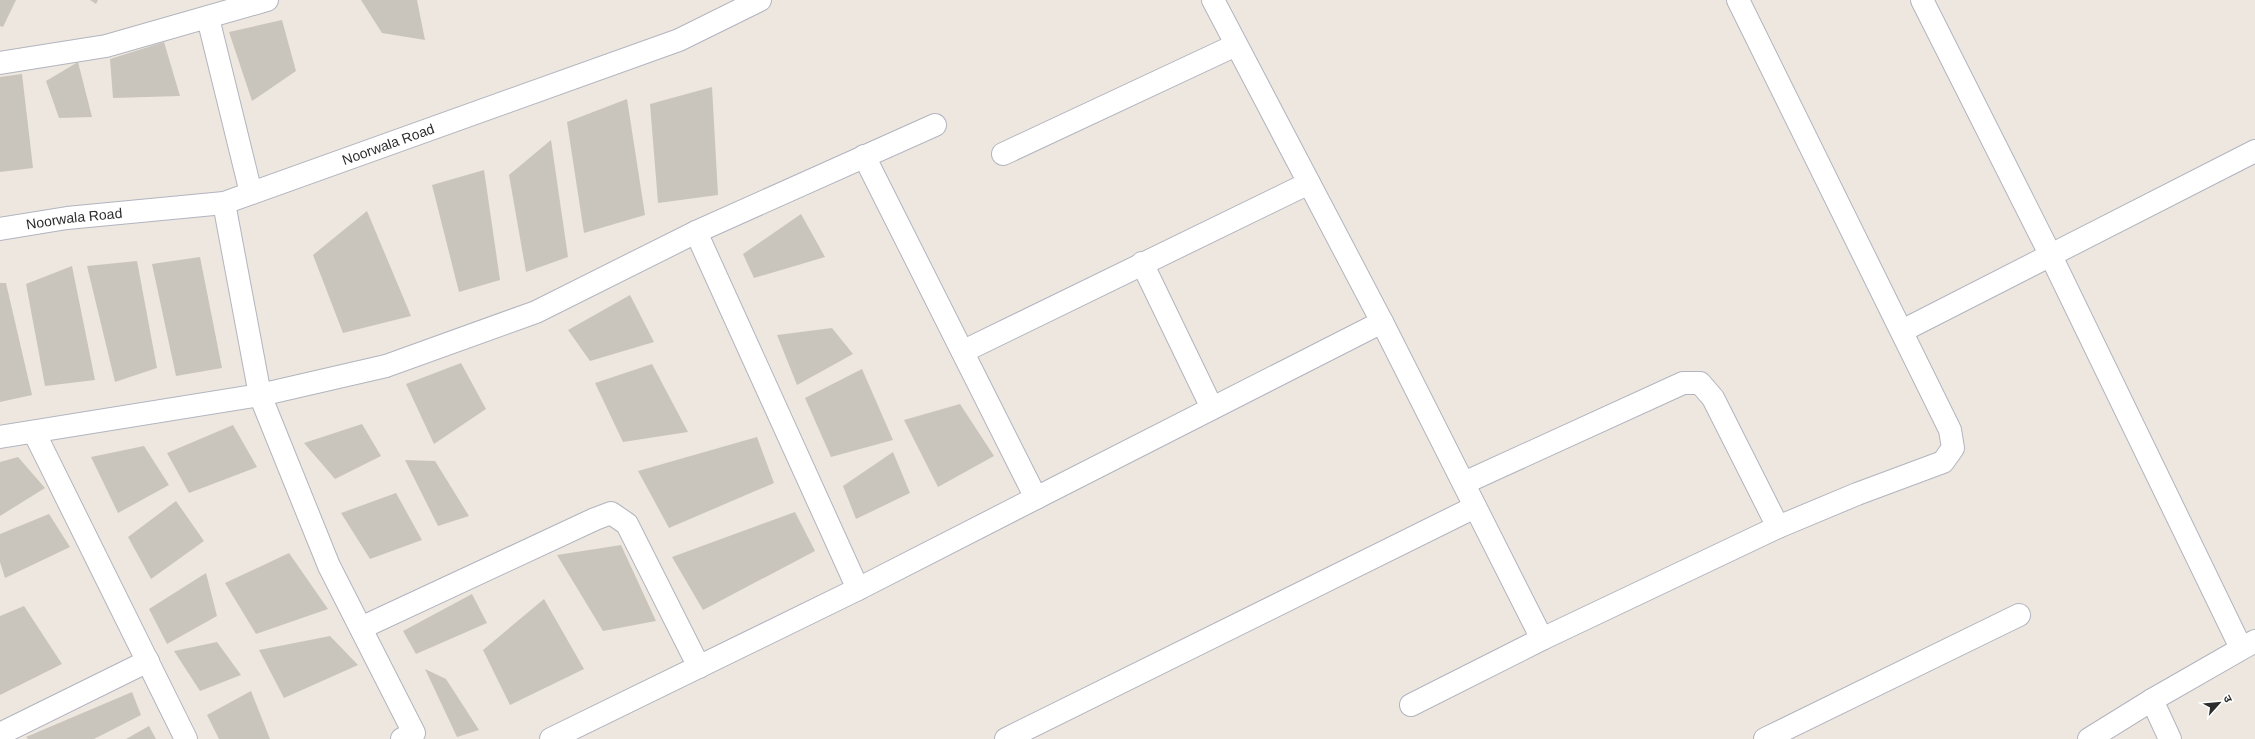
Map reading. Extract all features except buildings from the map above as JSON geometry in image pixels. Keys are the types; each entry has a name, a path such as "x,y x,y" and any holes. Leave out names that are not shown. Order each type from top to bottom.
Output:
{"street":[{"path":"0,63 106,46 267,0"},
{"name":"Noorwala Road","path":"0,229 67,218 224,203 679,40 760,0"},
{"path":"1213,0 1382,322 1542,638"},
{"path":"1411,705 1542,638 1778,527 1857,494 1943,462 1953,448 1950,430 1738,0"},
{"path":"1922,0 2248,644 2089,739"},
{"path":"208,18 251,193"},
{"path":"1003,154 1236,45"},
{"path":"0,437 260,395 386,366 536,312 696,232 935,125"},
{"path":"1902,331 2255,151"},
{"path":"864,156 964,352 1036,498"},
{"path":"964,352 1309,183"},
{"path":"224,203 260,395 329,566 361,628 411,737"},
{"path":"696,232 858,589"},
{"path":"1142,264 1212,408"},
{"path":"551,739 858,589 1382,322"},
{"path":"1464,483 1683,382 1700,383 1713,398 1778,527"},
{"path":"34,432 186,739"},
{"path":"1006,739 1475,507"},
{"path":"361,628 595,519 611,513 627,524 699,666"},
{"path":"1765,739 2019,615"},
{"path":"0,734 148,661"},
{"path":"2152,700 2170,739"}]}
